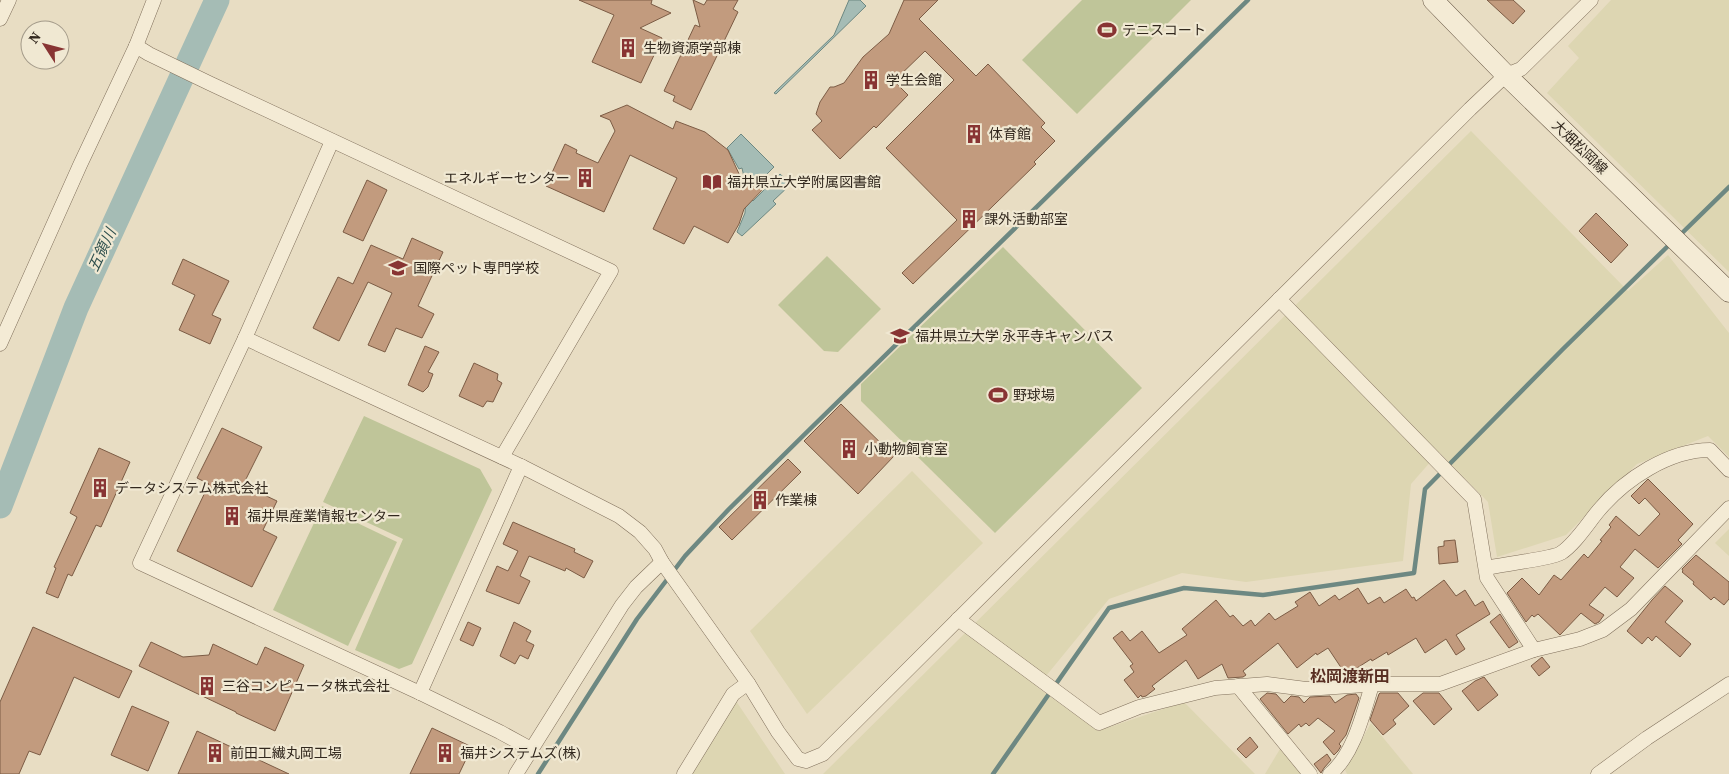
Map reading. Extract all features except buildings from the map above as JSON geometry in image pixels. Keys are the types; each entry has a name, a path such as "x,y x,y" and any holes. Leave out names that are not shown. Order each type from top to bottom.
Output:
{"main road":[{"name":"大畑松岡線","path":"1433,0 1506,75 1729,292"}],"street":[{"path":"0,19 9,0"},
{"path":"0,344 136,46 154,0"},
{"path":"245,338 521,466 619,516 640,532 655,549 662,562 748,683 790,750 798,759 806,761 823,754 1470,109 1506,75 1521,68 1591,0"},
{"path":"136,46 209,83 611,271 502,457"},
{"path":"332,141 245,338 140,563 500,732 531,749"},
{"path":"1279,300 1474,499 1487,578 1534,650"},
{"path":"1486,568 1560,554 1608,500 1642,472 1674,458 1698,450 1710,450 1729,470"},
{"path":"420,694 521,466"},
{"path":"958,619 1099,723 1139,707 1215,688 1267,684 1306,690 1372,685 1440,684 1534,650 1580,639 1603,630 1631,609 1729,508"},
{"path":"516,774 622,605 636,587 662,562"},
{"path":"684,774 733,694 748,683"},
{"path":"1598,774 1647,738 1729,684"},
{"path":"1330,774 1340,766 1360,723 1372,685"},
{"path":"1238,686 1310,774"}],"shaded area":[{"path":"1611,0 1729,0 1729,272 1547,93 1579,58 1568,46"},
{"path":"1471,131 1628,291 1668,255 1729,333 1729,457 1708,436 1637,464 1566,535 1497,557 1488,502 1439,452 1411,484 1403,561 1246,582 1182,573 1109,599 1037,687 1098,731 1184,702 1255,774 823,774"},
{"path":"912,471 983,543 807,714 750,631"},
{"path":"1729,529 1729,556 1715,543"},
{"path":"736,701 785,774 690,774"},
{"path":"1371,723 1413,774 1347,774 1345,770"},
{"path":"1280,749 1301,774 1265,774"}],"green space":[{"name":"テニスコート","path":"1082,0 1191,0 1077,114 1022,60"},
{"name":"野球場","path":"1003,247 1142,388 995,533 861,401 861,384"},
{"path":"827,256 881,309 838,352 824,351 778,305"},
{"path":"364,416 480,469 492,490 412,664 399,669 355,650 403,539 323,502"},
{"path":"322,506 397,542 348,646 273,610"}],"water":[{"path":"849,0 860,0 866,6 776,94 774,93 834,35"},
{"path":"741,134 774,167 758,183 744,177 742,168 739,169 727,148"},
{"path":"780,174 791,184 773,201 776,204 742,236 737,232 745,213 746,194 753,201"}],"waterway":[{"name":"五領川","path":"0,506 76,308 217,0"},
{"path":"538,774 637,619 685,556 729,509 812,427 1248,0"},
{"path":"1678,237 1729,187"},
{"path":"993,774 1109,608 1184,588 1263,595 1414,573 1425,489 1670,244"}],"place":[{"name":"テニスコート","path":"1107,30"},
{"name":"生物資源学部棟","path":"628,48"},
{"name":"学生会館","path":"871,80"},
{"name":"体育館","path":"974,134"},
{"name":"エネルギーセンター","path":"585,178"},
{"name":"福井県立大学附属図書館","path":"712,182"},
{"name":"課外活動部室","path":"969,219"},
{"name":"国際ペット専門学校","path":"398,268"},
{"name":"福井県立大学 永平寺キャンパス","path":"900,336"},
{"name":"野球場","path":"998,395"},
{"name":"小動物飼育室","path":"849,449"},
{"name":"データシステム株式会社","path":"100,488"},
{"name":"作業棟","path":"760,500"},
{"name":"福井県産業情報センター","path":"232,516"},
{"name":"三谷コンピュータ株式会社","path":"207,686"},
{"name":"前田工繊丸岡工場","path":"215,753"},
{"name":"福井システムズ(株)","path":"445,753"}],"district":[{"name":"松岡渡新田","path":"1350,676"}]}
